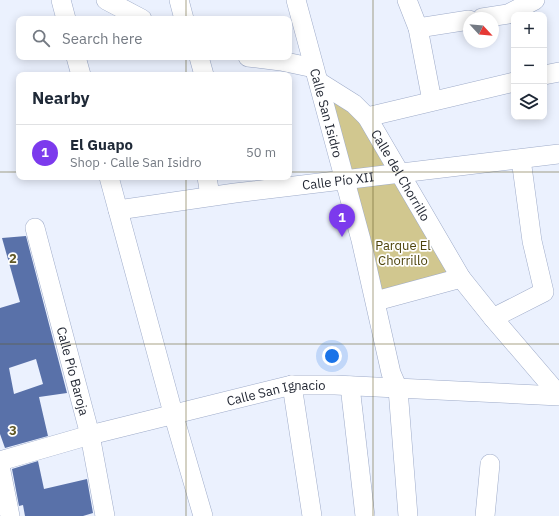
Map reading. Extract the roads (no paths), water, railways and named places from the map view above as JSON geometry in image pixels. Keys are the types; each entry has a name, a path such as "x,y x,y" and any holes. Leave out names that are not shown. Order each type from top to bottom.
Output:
{"street":[{"path":"61,0 65,16"},
{"path":"106,0 136,16"},
{"path":"180,0 183,16"},
{"name":"Calle San Isidro","path":"296,0 345,179 376,301 391,374 398,389 408,516"},
{"path":"407,0 418,28 432,101"},
{"path":"494,12 504,7 535,0"},
{"path":"418,28 463,21"},
{"path":"77,60 80,72"},
{"path":"191,60 191,72"},
{"path":"200,60 203,72"},
{"name":"Calle del Chorrillo","path":"260,60 317,75 354,104 367,117 461,278 559,395"},
{"path":"547,74 559,72"},
{"path":"367,117 511,83"},
{"name":"Calle Pío XII","path":"118,210 210,196 232,185 345,179 559,154"},
{"path":"493,318 544,292 532,241 521,159"},
{"path":"110,180 173,413 203,516"},
{"path":"207,180 210,196"},
{"name":"Calle Pío Baroja","path":"35,228 90,435 105,516"},
{"path":"376,301 461,278"},
{"path":"292,385 312,516"},
{"name":"Calle San Ignacio","path":"0,461 173,413 292,385 559,395"},
{"path":"350,386 365,516"},
{"path":"485,516 490,464"},
{"path":"0,466 10,516"}],"place":[{"name":"El Guapo","path":"342,237"}],"park label":[{"name":"Parque El Chorrillo","path":"403,252"}]}
